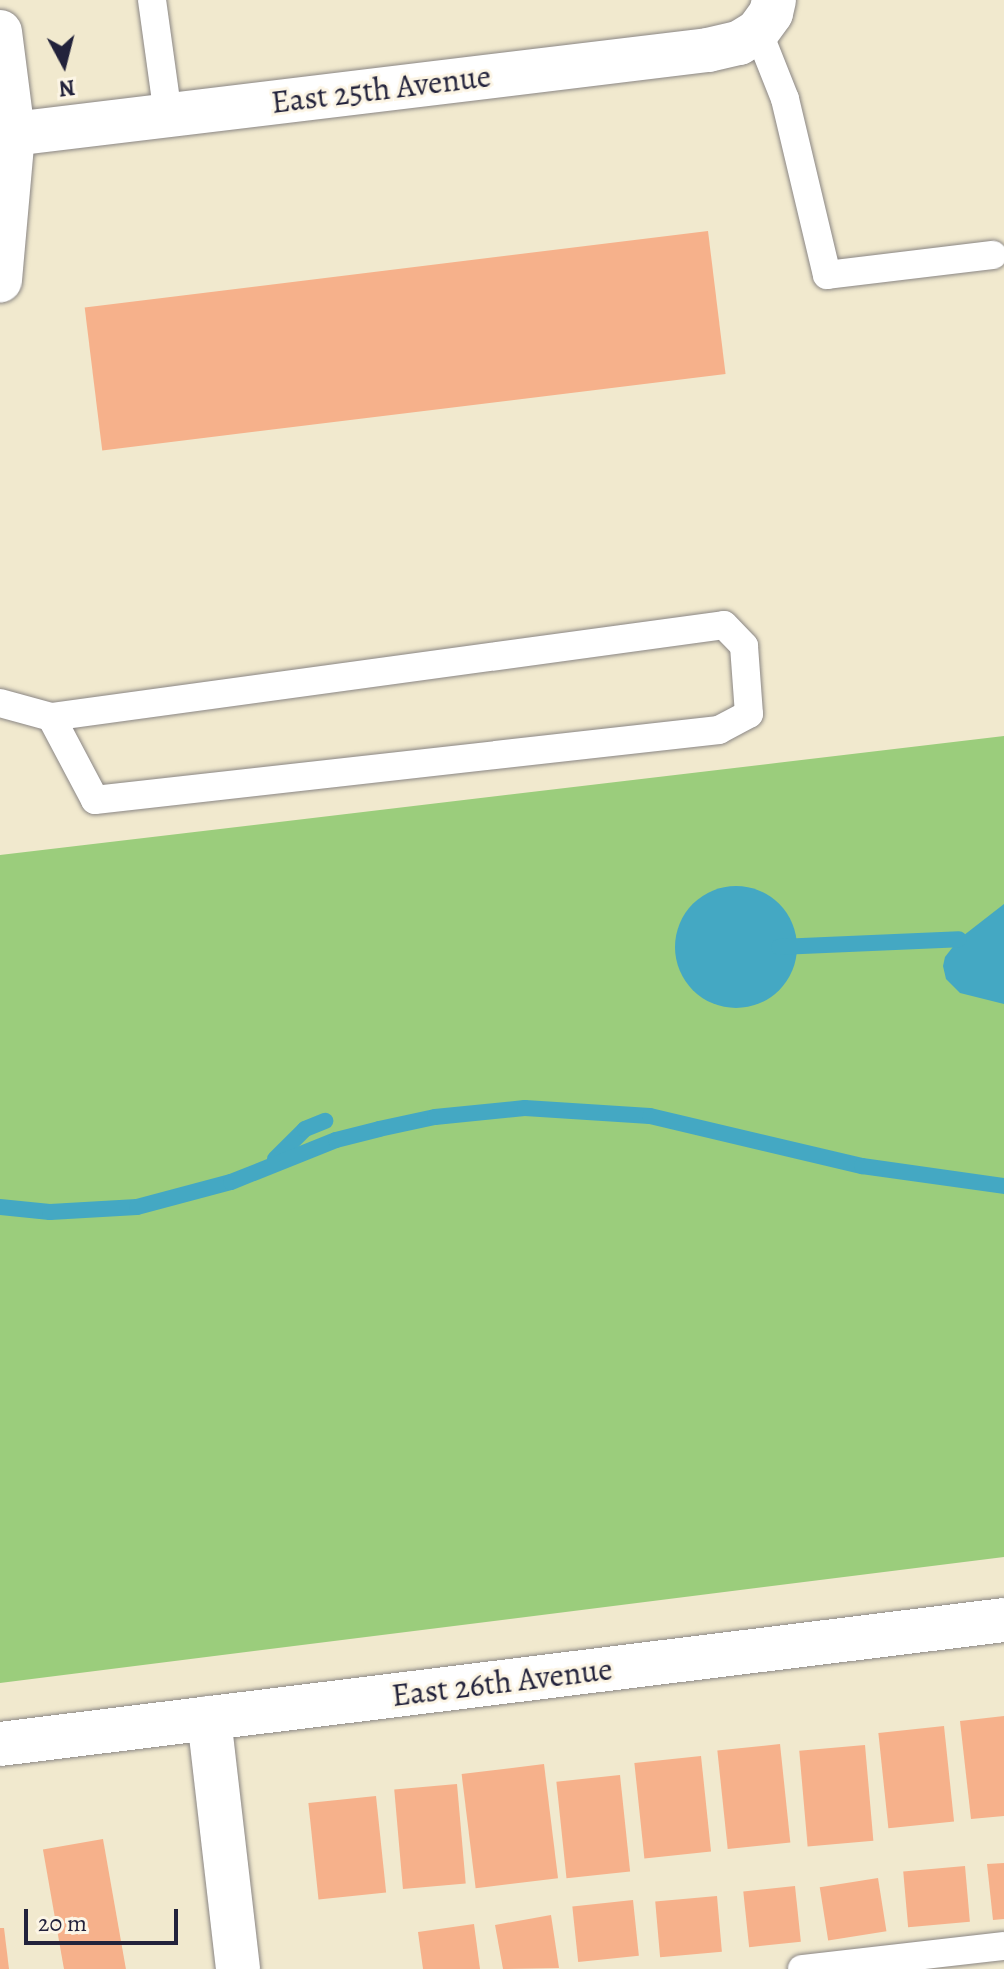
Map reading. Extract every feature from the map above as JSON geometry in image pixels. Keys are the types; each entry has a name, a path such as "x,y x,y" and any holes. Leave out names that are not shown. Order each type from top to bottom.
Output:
{"street":[{"name":"East 25th Avenue","path":"6,135 708,50 739,43 766,16"},
{"path":"0,32 6,135 0,280"},
{"name":"East 26th Avenue","path":"0,1744 1004,1620"},
{"path":"209,1718 238,1969"}],"lane":[{"path":"152,0 168,115"},
{"path":"766,16 827,275 993,255"},
{"path":"0,703 51,717 724,625 744,646 749,714 719,730 95,800 51,717"},
{"path":"802,1969 1004,1946"}],"green space":[{"path":"1004,736 1004,1557 0,1683 0,855"}],"water":[{"path":"736,886 760,890 779,904 793,923 797,947 793,971 779,990 760,1004 736,1008 712,1004 693,990 679,971 675,947 679,923 693,904 712,890"},
{"path":"1004,904 1004,1004 960,993 946,979 943,966 945,957 959,939"}],"building":[{"path":"708,231 726,374 102,450 85,308"},
{"path":"1004,1716 1004,1816 971,1819 960,1721"},
{"path":"944,1726 954,1821 888,1828 878,1733"},
{"path":"780,1744 790,1842 728,1849 717,1751"},
{"path":"865,1745 873,1841 808,1846 799,1751"},
{"path":"701,1756 711,1851 644,1858 634,1763"},
{"path":"544,1764 558,1878 476,1888 462,1774"},
{"path":"620,1775 630,1871 566,1878 556,1782"},
{"path":"457,1784 466,1884 403,1889 394,1789"},
{"path":"376,1796 386,1892 319,1900 308,1803"},
{"path":"103,1839 126,1969 64,1969 43,1850"},
{"path":"1004,1863 1004,1919 993,1920 987,1864"},
{"path":"965,1866 970,1922 908,1927 903,1871"},
{"path":"878,1878 886,1931 828,1941 820,1887"},
{"path":"795,1886 801,1942 749,1947 743,1891"},
{"path":"717,1896 722,1952 660,1957 655,1901"},
{"path":"633,1900 639,1956 578,1962 572,1906"},
{"path":"551,1915 559,1968 503,1969 495,1925"},
{"path":"474,1924 480,1969 423,1969 418,1932"},
{"path":"0,1928 4,1928 9,1969 0,1969"}],"waterway":[{"path":"779,947 959,939"},
{"path":"0,1207 50,1212 137,1207 231,1182 336,1140 379,1129 435,1117 525,1108 650,1116 862,1166 1004,1186"},
{"path":"275,1159 305,1129 325,1121"}]}
